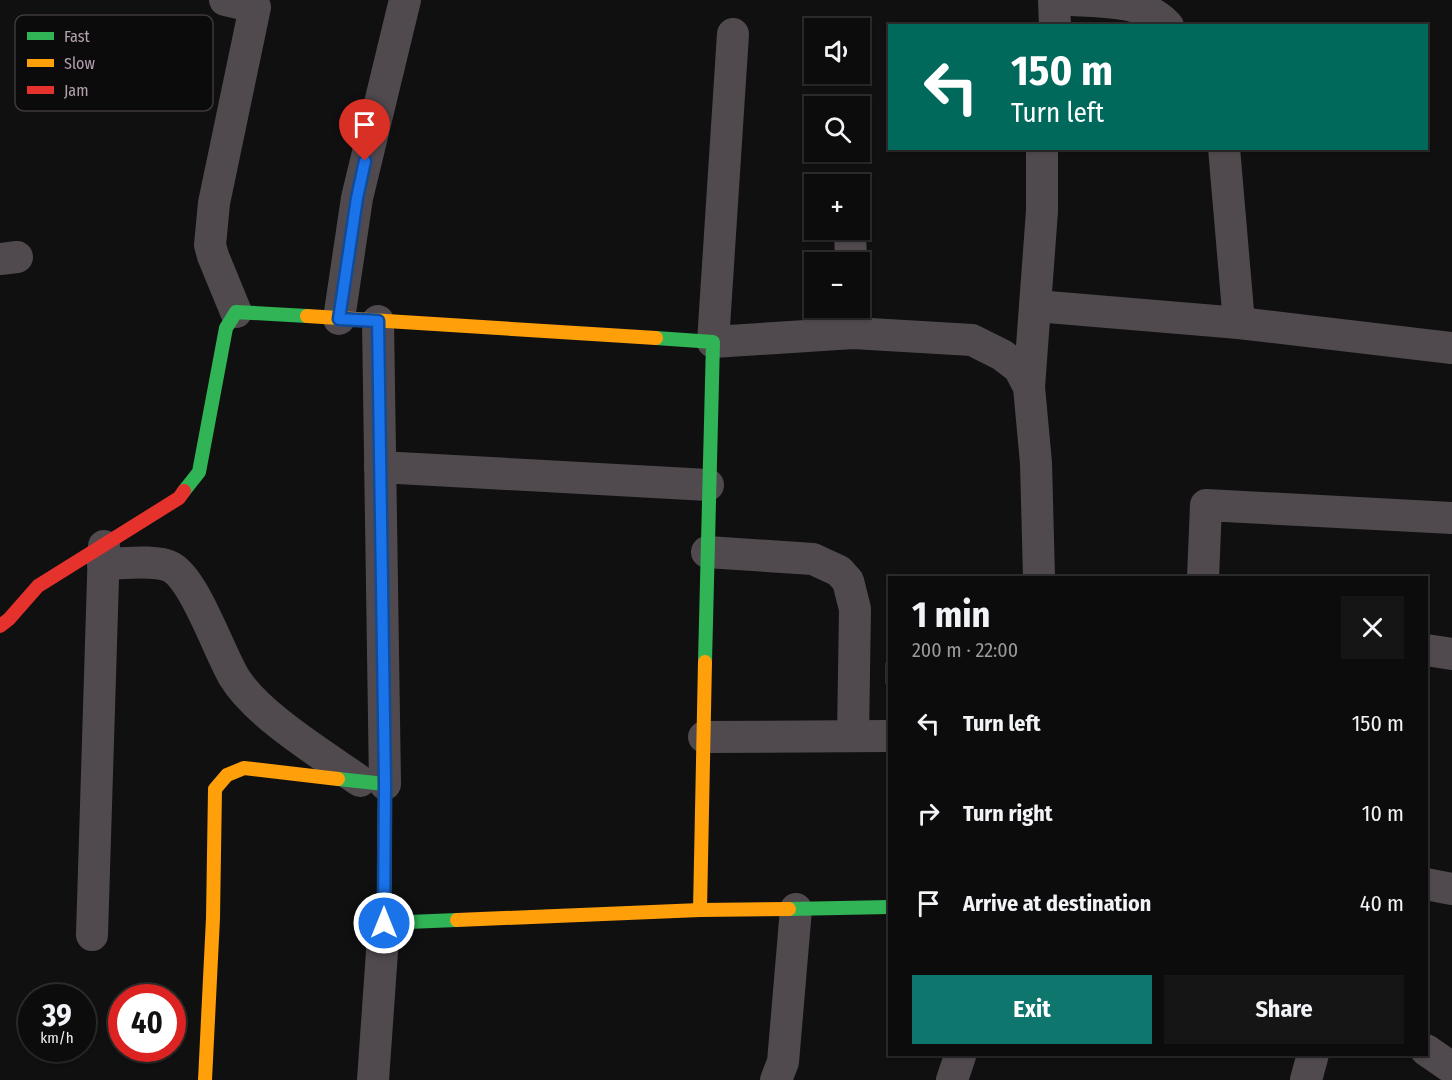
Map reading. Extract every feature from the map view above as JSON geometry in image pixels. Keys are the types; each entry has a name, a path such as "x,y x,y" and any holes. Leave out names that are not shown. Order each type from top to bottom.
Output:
{"street":[{"path":"225,0 256,3 214,203 211,235 213,256 236,312"},
{"path":"339,319 357,198 405,0"},
{"path":"1054,0 1055,24"},
{"path":"1073,0 1129,3 1149,11 1165,24"},
{"path":"700,910 713,342 733,34"},
{"path":"1039,576 1036,463 1029,387 1042,211 1042,150"},
{"path":"1224,150 1239,323"},
{"path":"1036,306 1239,323 1452,348"},
{"path":"236,312 713,342 853,320 972,340 1020,368 1029,387"},
{"path":"0,627 38,586 104,555 179,498 199,472 226,328 236,312"},
{"path":"373,1080 384,923 372,782 380,466 378,321"},
{"path":"380,466 708,485"},
{"path":"1203,576 1206,505 1452,518"},
{"path":"707,552 813,560 839,571 848,580 855,609 853,736"},
{"path":"104,555 171,567 183,578 205,617 234,678 255,703 313,748 372,782"},
{"path":"92,935 104,555"},
{"path":"1428,650 1452,654"},
{"path":"704,737 888,736"},
{"path":"206,1080 213,918 215,789 219,780 228,773 244,768 372,782"},
{"path":"1428,884 1452,889"},
{"path":"384,923 700,910 888,907"},
{"path":"776,1080 783,1062 796,909"},
{"path":"1428,1051 1452,1068"},
{"path":"1306,1080 1312,1056"}],"building":[{"path":"885,663 888,663 888,684 885,684"}],"traffic: fast":[{"path":"184,491 199,472 226,328 236,312 307,316"},
{"path":"656,338 713,342 705,662"},
{"path":"338,779 385,784 384,923 457,920"},
{"path":"789,909 888,907"}],"traffic: slow":[{"path":"307,316 656,338"},
{"path":"705,662 700,910 789,909"},
{"path":"205,1080 213,918 215,789 227,775 244,768 338,779"},
{"path":"457,920 700,910"}],"traffic: jam":[{"path":"0,626 38,586 179,498 184,491"}],"route":[{"path":"365,161 357,198 339,319 378,321 385,784 384,923"}]}
